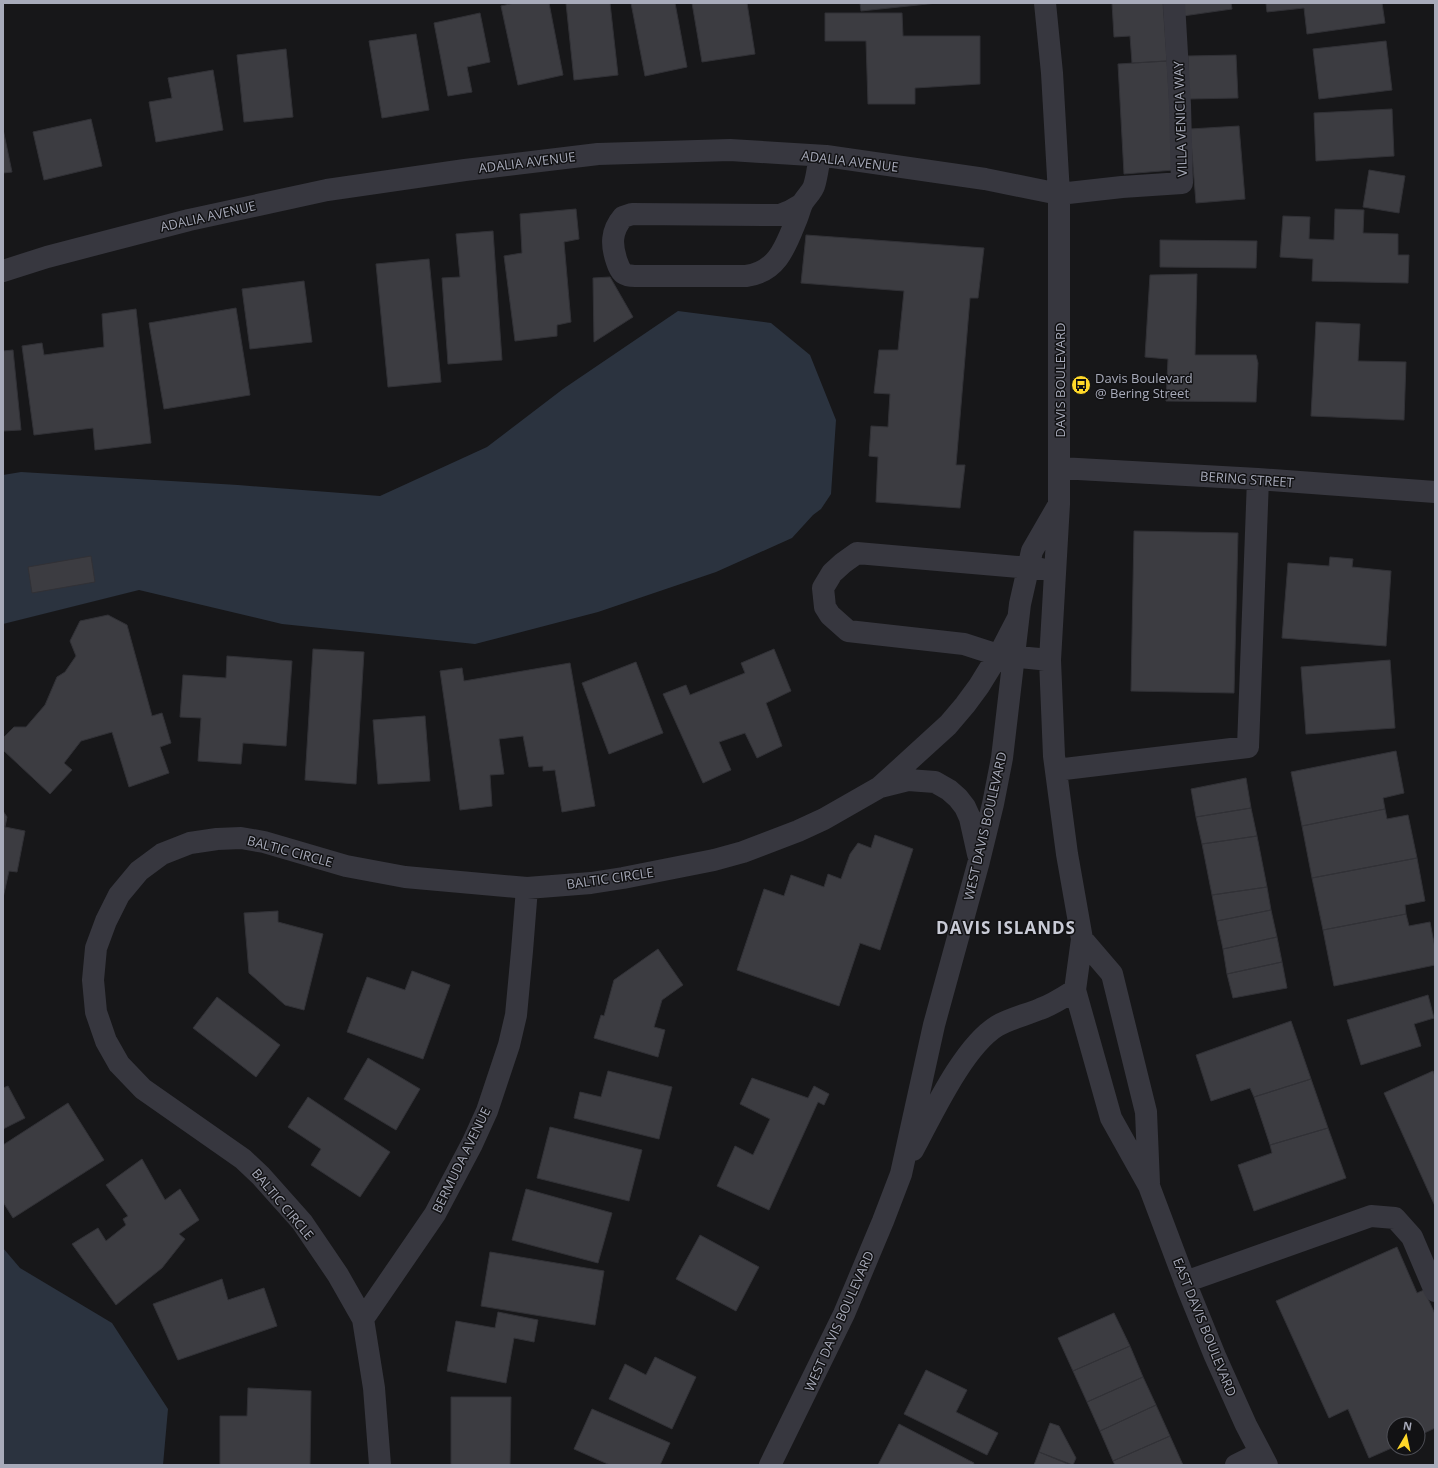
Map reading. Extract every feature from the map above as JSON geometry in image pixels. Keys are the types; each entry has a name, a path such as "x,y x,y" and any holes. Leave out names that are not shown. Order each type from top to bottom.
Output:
{"street":[{"name":"DAVIS BOULEVARD","path":"1045,3 1052,73 1059,194 1060,468 1056,570 1050,660 1055,763"},
{"name":"VILLA VENICIA WAY","path":"1059,194 1122,187 1182,183 1180,105 1174,3"},
{"name":"ADALIA AVENUE","path":"3,271 47,257 197,218 327,190 465,170 598,154 730,150 820,156 985,179 1059,194"},
{"path":"802,204 780,215 632,214 623,217 614,231 612,243 614,253 622,272 628,275 755,275 768,268 782,253 802,204 814,187 820,156"},
{"name":"BERING STREET","path":"1060,468 1258,479 1435,492"},
{"path":"1055,763 1248,747 1258,479"},
{"path":"880,786 948,725 979,686 1006,656 1018,618 1032,551 1059,504"},
{"path":"1050,660 1006,656 964,644 848,632 830,615 825,607 823,588 832,573 843,562 857,553 1056,570"},
{"name":"WEST DAVIS BOULEVARD","path":"901,1174 934,1025 979,860 1002,758 1006,656"},
{"name":"EAST DAVIS BOULEVARD","path":"1055,763 1067,854 1082,939 1075,990 1111,1118 1149,1186 1215,1356 1246,1425 1264,1459"},
{"path":"880,786 908,780 936,782 949,790 962,803 970,818 979,860"},
{"name":"BALTIC CIRCLE","path":"380,1465 374,1388 363,1320 338,1275 302,1222 262,1176 243,1159 143,1089 119,1064 106,1041 96,1012 93,980 96,948 106,921 119,895 139,871 162,854 190,843 216,839 241,838 264,842 346,866 405,877 527,888 591,883 714,860 743,852 769,843 824,819 880,786"},
{"name":"BERMUDA AVENUE","path":"363,1320 435,1214 472,1144 487,1111 509,1045 516,1015 527,888"},
{"name":"EAST DAVIS BOULEVARD","path":"1082,939 1112,974 1146,1112 1149,1186"},
{"name":"WEST DAVIS BOULEVARD","path":"770,1465 844,1314 901,1174 951,1081 971,1052 983,1038 996,1027 1018,1016 1041,1009 1075,990"},
{"path":"1185,1282 1371,1216 1395,1218 1412,1238 1435,1291"},
{"path":"1236,1465 1264,1459"}],"water":[{"path":"678,311 771,323 810,355 836,420 831,494 821,509 813,515 792,538 716,572 598,612 475,644 282,624 139,590 3,624 3,475 21,472 238,485 380,496 487,447 563,389"},
{"path":"3,1248 20,1268 112,1323 168,1409 163,1465 3,1465"}],"building":[{"path":"514,3 549,3 563,75 518,85 501,6"},
{"path":"566,3 610,3 618,75 574,80"},
{"path":"631,3 675,3 687,67 645,76"},
{"path":"692,3 747,3 755,54 702,62"},
{"path":"860,3 937,3 861,11"},
{"path":"1112,3 1163,3 1167,61 1132,63 1130,36 1114,37"},
{"path":"1181,3 1231,3 1232,9 1183,16"},
{"path":"1266,3 1382,3 1385,23 1307,34 1304,8 1267,12"},
{"path":"480,13 490,62 467,67 472,92 448,96 434,23"},
{"path":"825,13 902,13 903,36 980,36 980,84 915,88 915,104 868,104 866,41 825,41"},
{"path":"416,34 429,110 382,118 369,41"},
{"path":"1386,41 1392,90 1319,99 1313,49"},
{"path":"286,49 293,117 244,122 237,55"},
{"path":"1236,55 1238,98 1189,99 1188,56"},
{"path":"1167,61 1174,170 1124,174 1118,64"},
{"path":"213,70 223,130 156,142 149,102 172,98 168,78"},
{"path":"1392,109 1394,156 1316,161 1314,113"},
{"path":"91,119 102,166 44,180 33,132"},
{"path":"1239,126 1245,199 1196,203 1190,129"},
{"path":"3,129 12,172 3,173"},
{"path":"1369,170 1405,176 1399,213 1363,207"},
{"path":"576,209 579,239 564,242 571,322 557,325 557,336 515,341 504,256 522,253 520,214"},
{"path":"1335,209 1364,210 1363,233 1398,234 1398,255 1409,255 1408,283 1312,281 1313,259 1280,257 1283,216 1310,217 1309,239 1334,240"},
{"path":"493,231 502,360 448,364 442,278 460,277 456,234"},
{"path":"806,235 984,248 978,298 970,298 956,465 965,465 960,508 876,502 878,457 869,456 871,426 888,427 890,394 874,393 879,350 898,350 904,291 801,283"},
{"path":"1160,240 1257,241 1256,268 1160,267"},
{"path":"429,259 441,382 388,387 376,264"},
{"path":"1197,274 1195,355 1256,355 1258,363 1256,402 1166,401 1168,359 1145,357 1150,275"},
{"path":"610,277 633,317 594,342 593,278"},
{"path":"304,281 312,342 250,349 242,289"},
{"path":"236,308 250,395 164,409 149,323"},
{"path":"136,309 151,443 95,450 93,428 34,435 22,346 42,343 44,355 104,347 102,314"},
{"path":"1316,322 1360,324 1358,361 1406,362 1404,420 1311,416"},
{"path":"13,350 21,430 3,431 3,351"},
{"path":"1134,531 1238,533 1234,693 1131,691"},
{"path":"91,556 95,582 32,593 28,567"},
{"path":"1330,557 1353,559 1352,567 1391,571 1386,646 1282,638 1288,563 1329,566"},
{"path":"108,615 127,625 152,716 162,713 171,743 160,747 169,773 129,787 112,732 81,741 64,763 72,770 50,794 4,751 4,737 14,727 26,727 45,705 57,677 65,672 76,656 70,641 80,621"},
{"path":"313,649 364,652 356,784 305,780"},
{"path":"774,649 791,691 766,703 782,746 757,758 745,733 719,742 731,770 703,783 663,694 686,685 690,695 745,673 741,663"},
{"path":"227,656 292,661 286,746 243,743 241,764 198,761 201,718 180,717 183,675 226,678"},
{"path":"1390,660 1395,728 1306,734 1301,667"},
{"path":"636,662 663,733 609,754 582,683"},
{"path":"570,663 595,806 562,812 555,770 543,771 543,766 529,767 523,736 499,739 504,774 490,775 492,806 460,810 440,671 462,668 464,681"},
{"path":"425,716 430,781 378,784 373,720"},
{"path":"1396,751 1404,793 1383,798 1385,809 1302,826 1291,772"},
{"path":"1246,778 1251,808 1196,817 1191,789"},
{"path":"1251,808 1257,836 1202,844 1196,817"},
{"path":"1385,809 1387,819 1408,815 1417,858 1312,878 1302,826"},
{"path":"3,811 7,817 5,827 25,831 17,872 9,871 3,898"},
{"path":"875,835 913,849 880,950 860,943 839,1006 737,970 764,889 784,896 791,875 824,887 828,874 841,879 850,854 858,843 871,848"},
{"path":"1257,836 1267,887 1212,895 1202,844"},
{"path":"1417,858 1425,901 1405,905 1406,914 1323,930 1312,878"},
{"path":"1267,887 1271,910 1217,921 1212,895"},
{"path":"1271,910 1277,937 1223,949 1217,921"},
{"path":"278,911 278,922 323,934 304,1010 285,1005 249,973 244,913"},
{"path":"1406,914 1409,926 1430,922 1435,948 1435,965 1334,986 1323,930"},
{"path":"1277,937 1282,962 1227,974 1223,949"},
{"path":"658,949 683,985 662,1000 654,1027 665,1030 658,1057 594,1038 601,1015 604,1016 614,980"},
{"path":"1282,962 1287,988 1233,998 1227,974"},
{"path":"412,971 450,985 423,1059 347,1032 367,977 405,990"},
{"path":"1428,995 1434,1018 1414,1024 1421,1046 1361,1065 1347,1020"},
{"path":"217,997 280,1045 256,1077 193,1028"},
{"path":"1291,1021 1311,1079 1254,1097 1250,1088 1211,1101 1196,1055"},
{"path":"368,1058 420,1089 396,1130 344,1099"},
{"path":"608,1071 672,1087 659,1139 574,1118 580,1092 601,1097"},
{"path":"1433,1071 1435,1076 1435,1206 1384,1093"},
{"path":"752,1078 808,1098 814,1086 829,1094 824,1105 818,1102 769,1210 717,1186 735,1146 753,1155 770,1119 740,1104"},
{"path":"1311,1079 1328,1128 1270,1145 1254,1097"},
{"path":"8,1086 25,1118 3,1129 3,1088"},
{"path":"308,1097 390,1152 360,1197 311,1165 321,1149 288,1127"},
{"path":"68,1103 104,1160 13,1218 3,1202 3,1145"},
{"path":"550,1127 642,1150 629,1201 537,1178"},
{"path":"1328,1128 1346,1178 1254,1211 1238,1165 1272,1153 1270,1145"},
{"path":"142,1159 165,1200 180,1189 199,1220 179,1234 185,1239 162,1268 116,1305 72,1244 98,1228 106,1241 126,1225 123,1219 128,1216 106,1185"},
{"path":"526,1189 612,1213 598,1263 512,1240"},
{"path":"700,1235 759,1267 736,1311 676,1279"},
{"path":"1397,1247 1417,1293 1424,1290 1435,1314 1435,1428 1426,1432 1426,1416 1386,1416 1386,1451 1369,1458 1348,1409 1329,1418 1276,1301"},
{"path":"490,1252 604,1271 595,1325 481,1306"},
{"path":"222,1279 228,1300 264,1288 277,1326 178,1360 153,1304"},
{"path":"498,1312 538,1320 534,1342 514,1338 506,1383 447,1371 456,1321 495,1328"},
{"path":"1114,1313 1130,1346 1073,1371 1058,1338"},
{"path":"1130,1346 1143,1377 1087,1402 1073,1371"},
{"path":"655,1357 696,1377 672,1429 609,1399 625,1364 646,1375"},
{"path":"926,1370 967,1390 956,1412 998,1433 987,1455 904,1414"},
{"path":"1143,1377 1156,1405 1100,1431 1087,1402"},
{"path":"248,1388 311,1391 310,1465 220,1465 220,1416 247,1416"},
{"path":"451,1397 511,1397 510,1465 451,1465"},
{"path":"1156,1405 1170,1436 1113,1461 1100,1431"},
{"path":"592,1409 670,1443 660,1465 610,1465 574,1449"},
{"path":"1050,1423 1059,1426 1076,1458 1073,1465 1039,1452"},
{"path":"899,1424 974,1463 973,1465 878,1465"},
{"path":"1170,1436 1183,1465 1115,1465 1113,1461"},
{"path":"1039,1452 1070,1465 1034,1465"}],"place":[{"name":"Davis Boulevard @ Bering Street","path":"1081,385"}],"district":[{"name":"DAVIS ISLANDS","path":"1006,927"}]}
